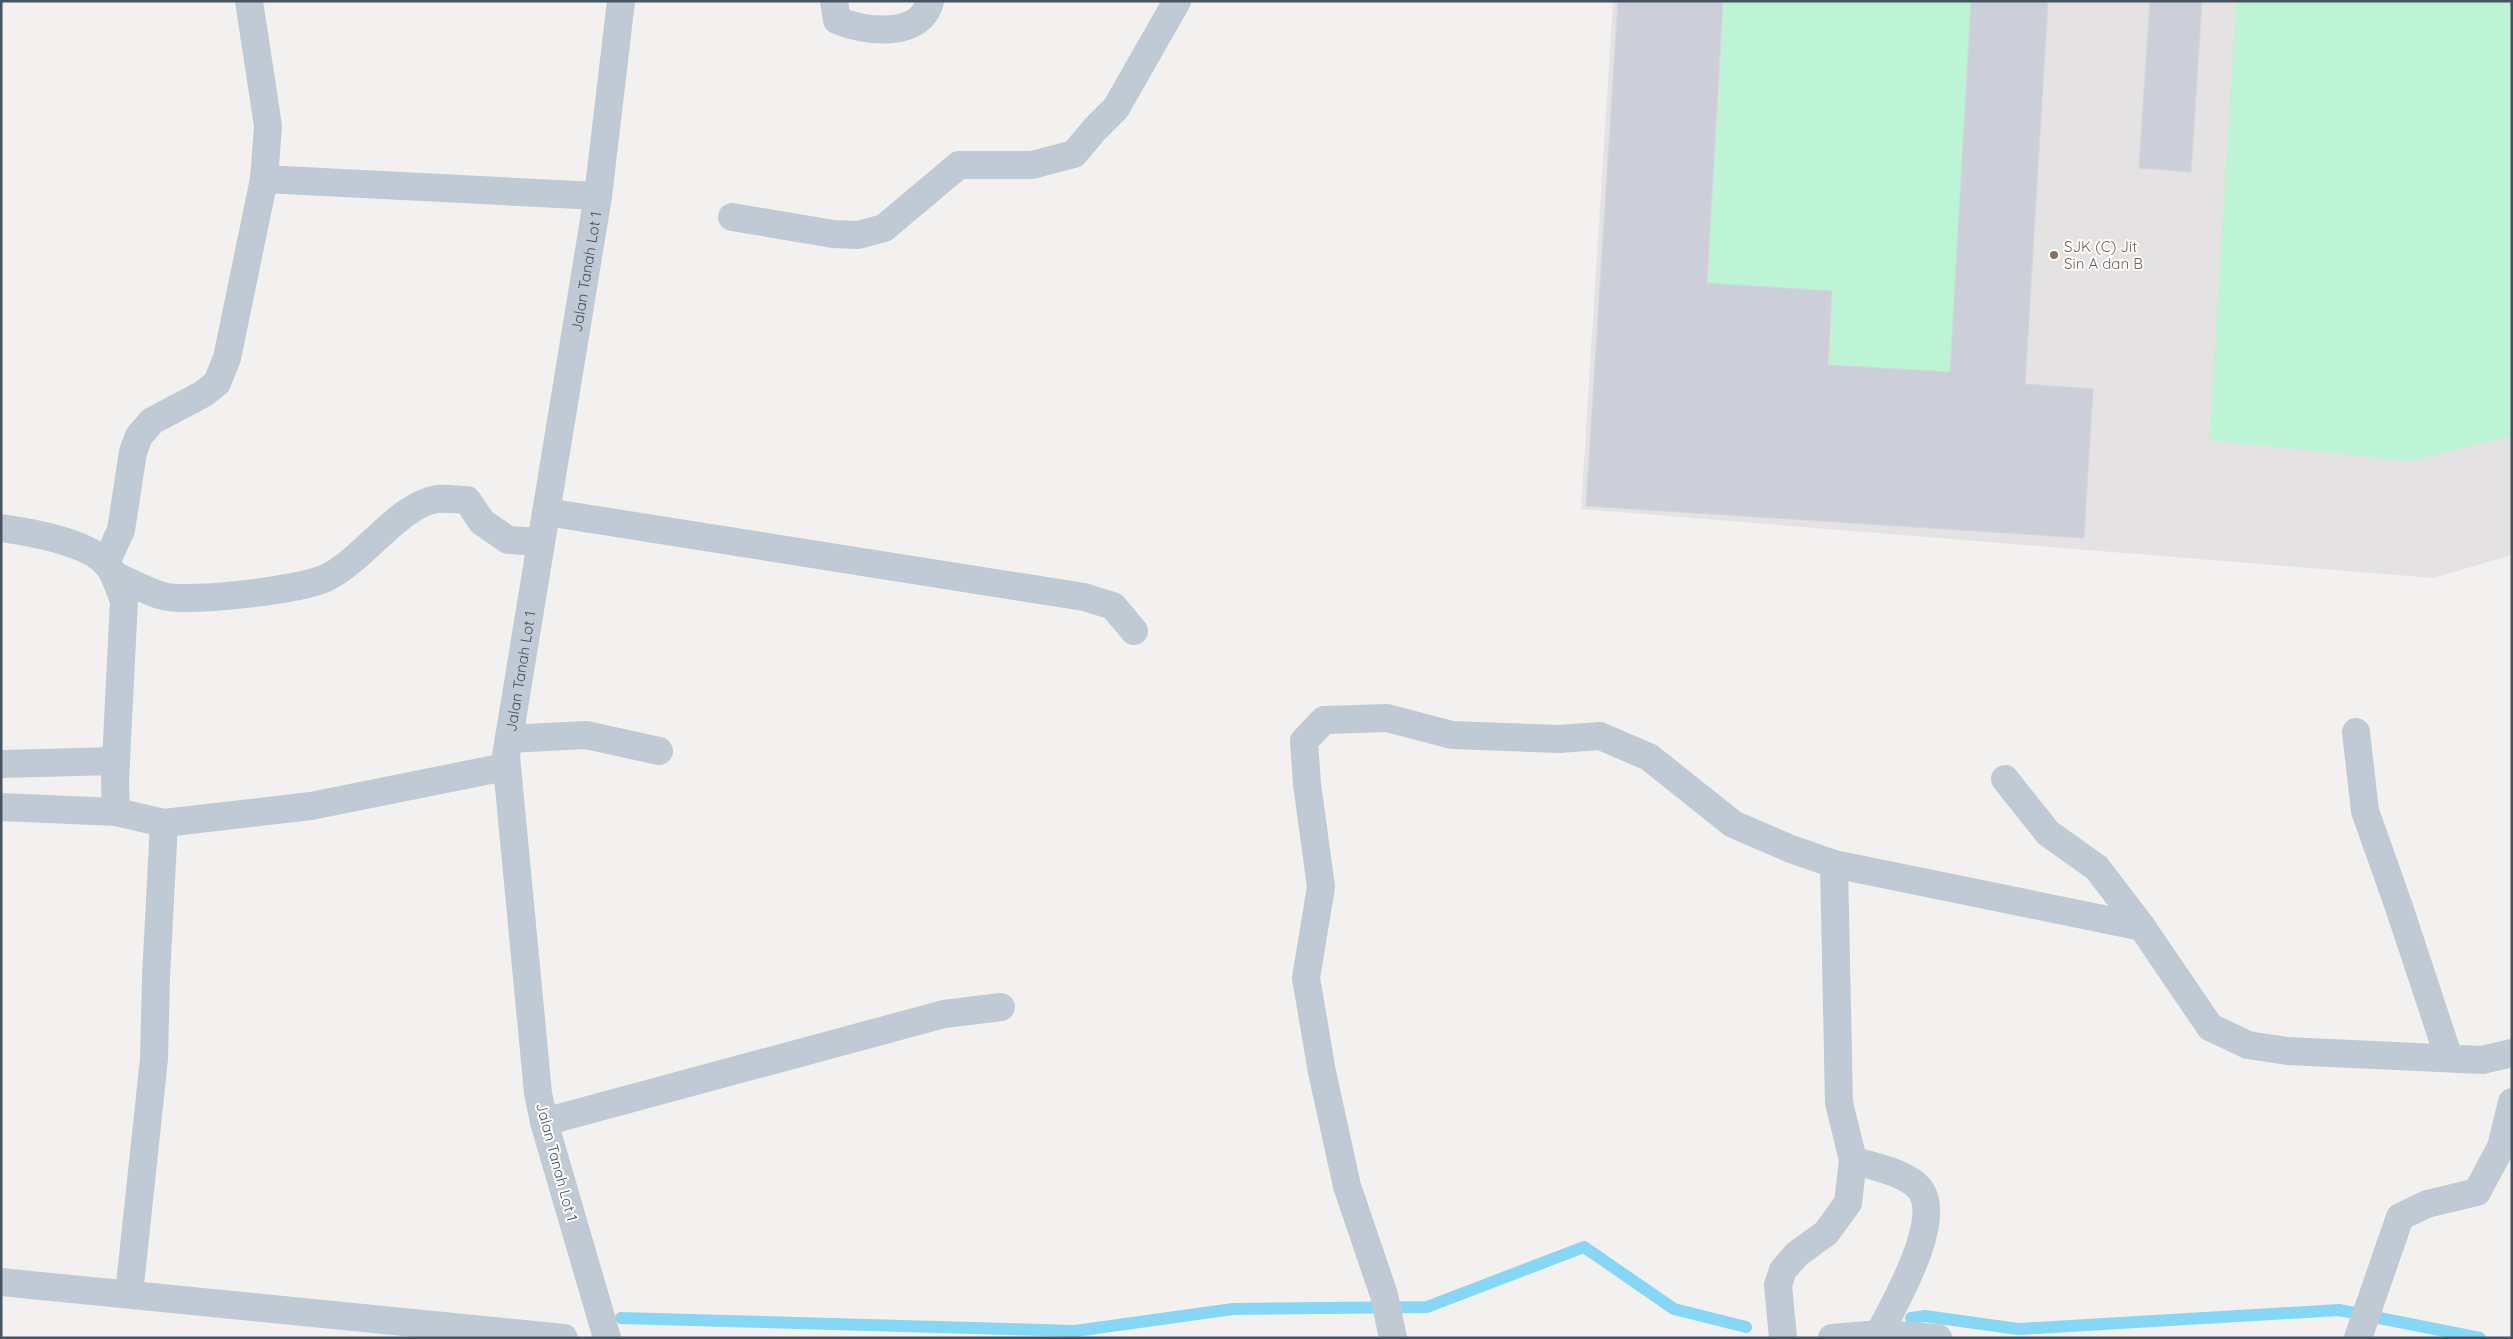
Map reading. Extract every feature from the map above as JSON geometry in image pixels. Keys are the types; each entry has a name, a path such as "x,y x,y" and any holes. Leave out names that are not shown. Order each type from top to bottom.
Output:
{"street":[{"path":"116,812 116,761 124,601 110,569 121,530 132,452 139,436 152,420 203,394 217,383 227,358 264,178 268,126 249,1"},
{"name":"Jalan Tanah Lot 1","path":"607,1338 544,1122 538,1093 505,767 598,196 621,1"},
{"path":"834,1 837,20 852,26 894,30 912,25 928,11 930,1"},
{"path":"732,217 833,234 858,235 884,228 959,166 1032,165 1052,162 1074,154 1094,129 1116,108 1177,1"},
{"path":"264,178 598,196"},
{"path":"1,528 48,537 92,552 110,569 164,596 215,597 276,589 326,578 367,548 414,507 436,499 467,500 482,522 508,540 541,542"},
{"path":"546,512 1084,597 1113,606 1134,631"},
{"path":"1393,1338 1384,1296 1347,1186 1322,1072 1306,978 1321,887 1307,784 1304,742 1324,720 1387,718 1452,734 1559,739 1600,736 1649,757 1733,824 1791,849 1834,864 2142,927"},
{"path":"2356,732 2365,812 2400,907 2449,1058"},
{"path":"509,739 586,735 659,751"},
{"path":"1,764 116,761"},
{"path":"1,807 116,812 164,824 311,806 505,767"},
{"path":"2005,778 2048,833 2097,868 2142,927 2210,1027 2248,1045 2288,1051 2482,1060 2512,1052"},
{"path":"129,1294 154,1059 164,824"},
{"path":"1784,1338 1778,1285 1783,1270 1797,1254 1826,1233 1848,1203 1853,1160 1839,1103 1834,864"},
{"path":"544,1122 944,1014 1001,1007"},
{"path":"2358,1338 2400,1217 2427,1204 2477,1192 2501,1147 2512,1102"},
{"path":"1853,1160 1909,1179 1920,1190 1926,1205 1926,1226 1915,1262 1880,1334"},
{"path":"1,1282 564,1338"},
{"path":"1832,1338 1880,1334 1938,1338"}],"shaded area":[{"name":"SJK (C) Jit Sin A dan B","path":"1613,1 2512,1 2512,555 2433,578 1581,509"}],"green space":[{"path":"1723,1 1971,1 1950,372 1828,365 1832,291 1707,283"},
{"path":"2236,1 2512,1 2512,436 2409,461 2209,440"}],"building":[{"path":"1618,1 1723,1 1707,283 1832,291 1828,365 1950,372 1971,1 2048,1 2025,384 2093,389 2084,538 1586,506"},
{"path":"2150,1 2202,1 2191,172 2139,168"}],"waterway":[{"path":"621,1318 1075,1331 1233,1309 1427,1307 1584,1247 1674,1309 1746,1327"},
{"path":"1911,1318 1925,1316 2018,1329 2339,1310 2480,1338"}],"place":[{"name":"SJK (C) Jit Sin A dan B","path":"2054,255"}]}
